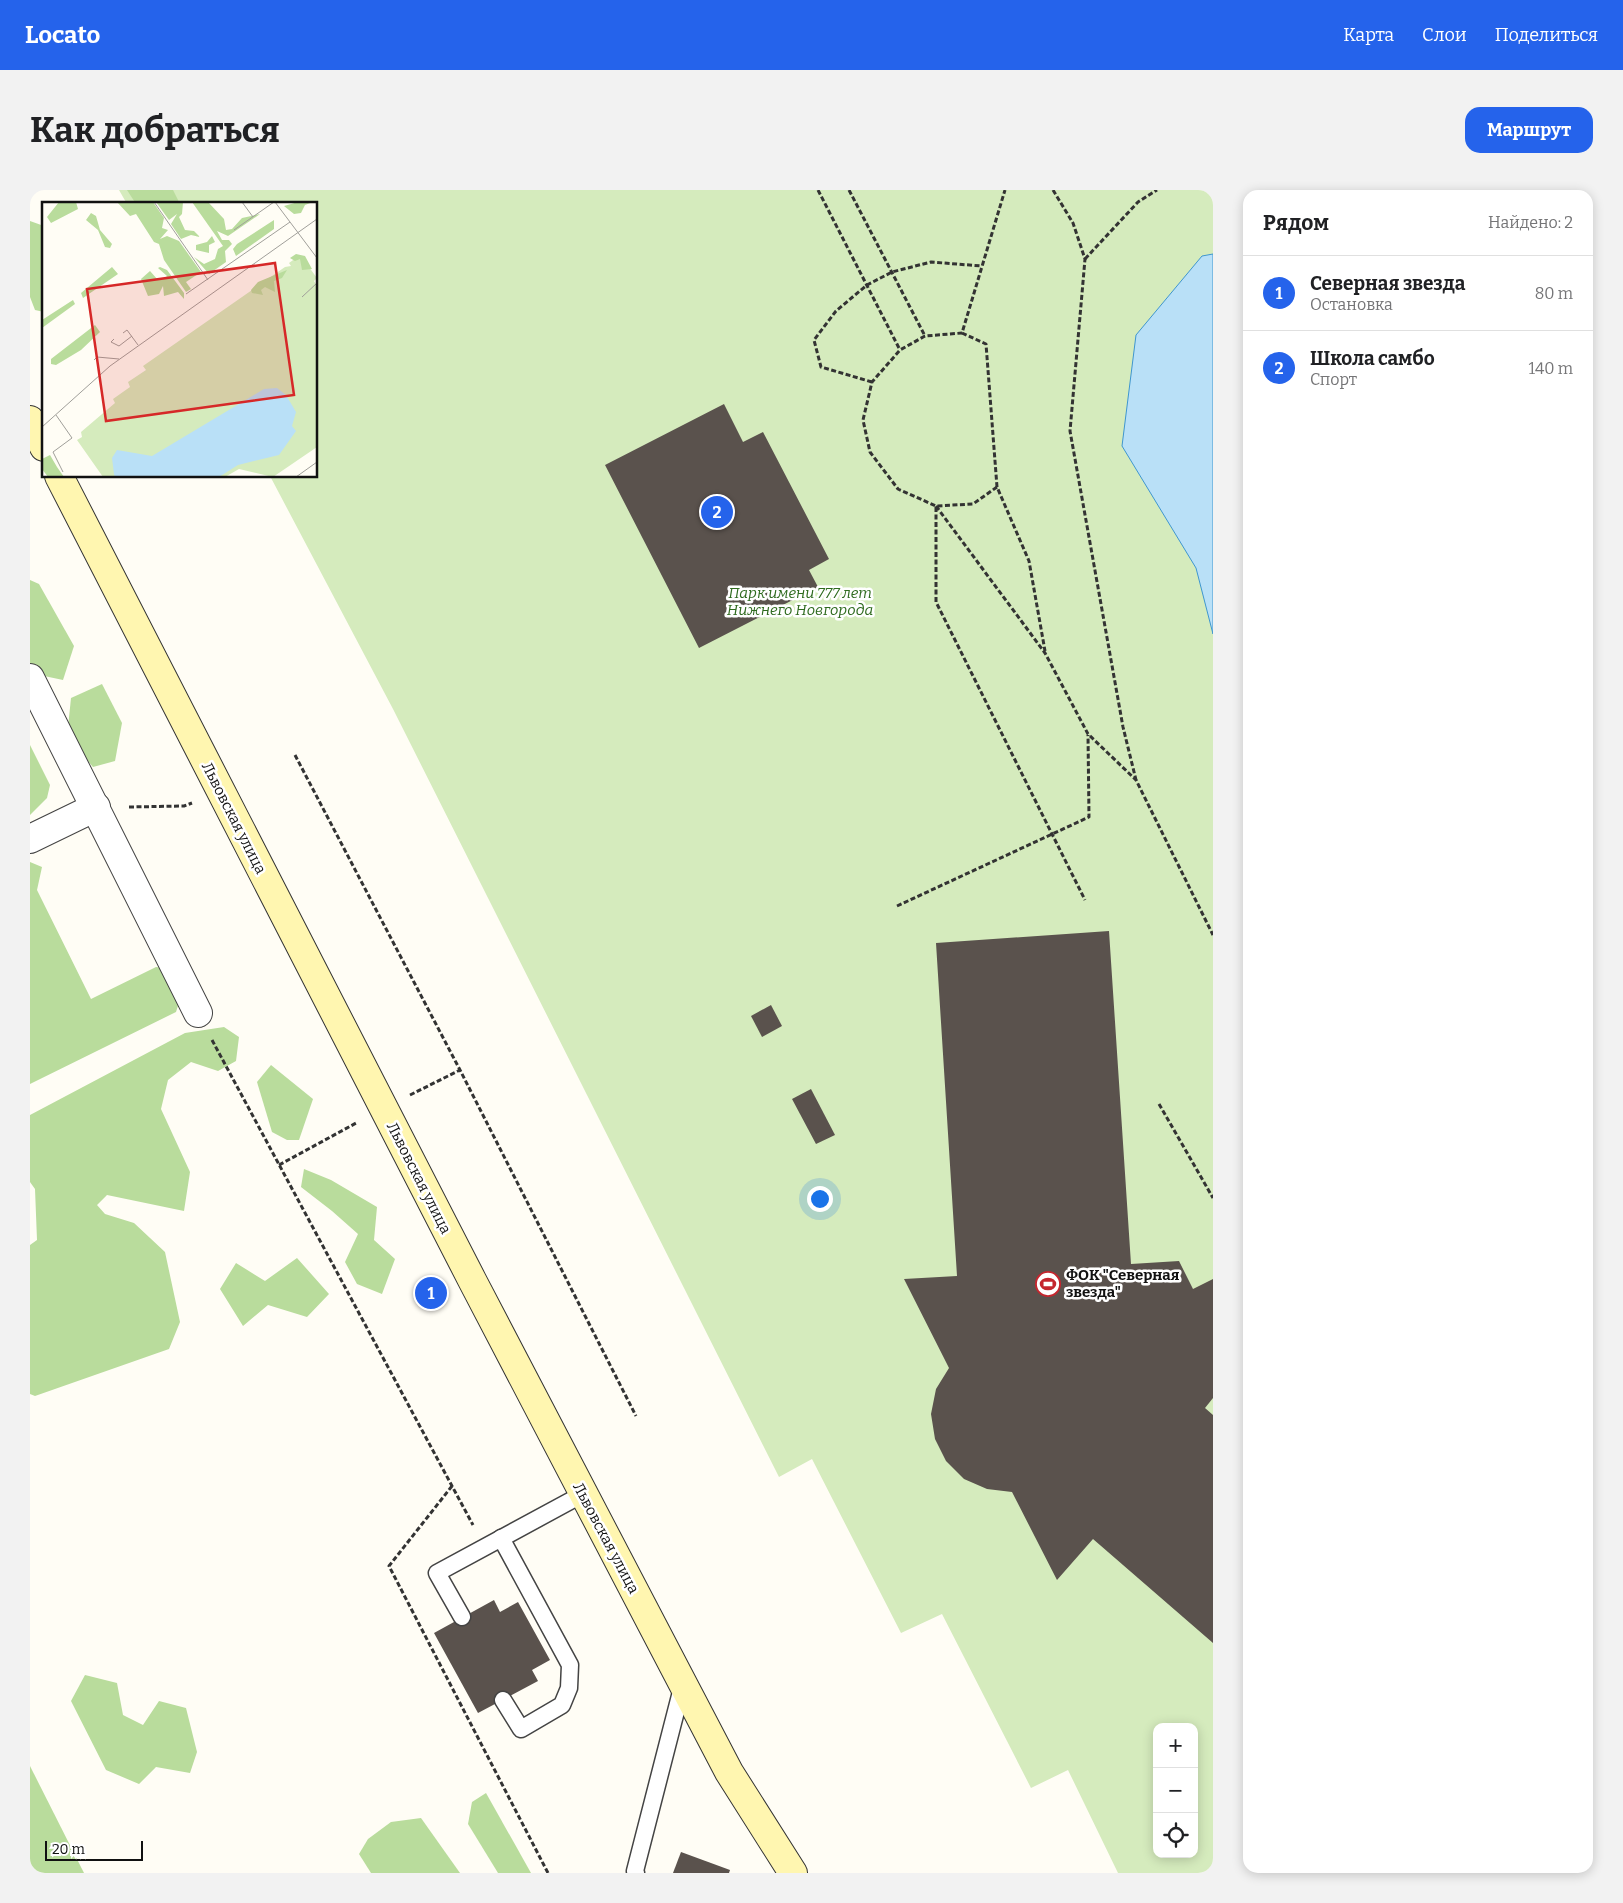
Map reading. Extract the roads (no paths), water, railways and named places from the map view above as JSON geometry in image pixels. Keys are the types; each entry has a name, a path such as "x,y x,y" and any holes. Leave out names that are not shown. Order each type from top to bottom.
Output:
{"main road":[{"path":"30,420 42,443"},
{"name":"Львовская улица","path":"60,478 219,790 682,1684 729,1772 793,1873"}],"street":[{"path":"30,678 198,1013"},
{"path":"30,840 96,807"}],"lane":[{"path":"462,1617 437,1573 583,1494"},
{"path":"501,1538 570,1665 569,1688 562,1705 521,1729 503,1700"},
{"path":"636,1873 682,1684"}],"water":[{"path":"1213,254 1213,634 1196,568 1122,446 1136,335 1202,256"}],"place":[{"name":"Школа самбо","path":"717,512"},
{"name":"ФОК \"Северная звезда\"","path":"1048,1284"},
{"name":"Северная звезда","path":"431,1293"}],"park label":[{"name":"Парк имени 777 лет Нижнего Новгорода","path":"800,602"}]}
